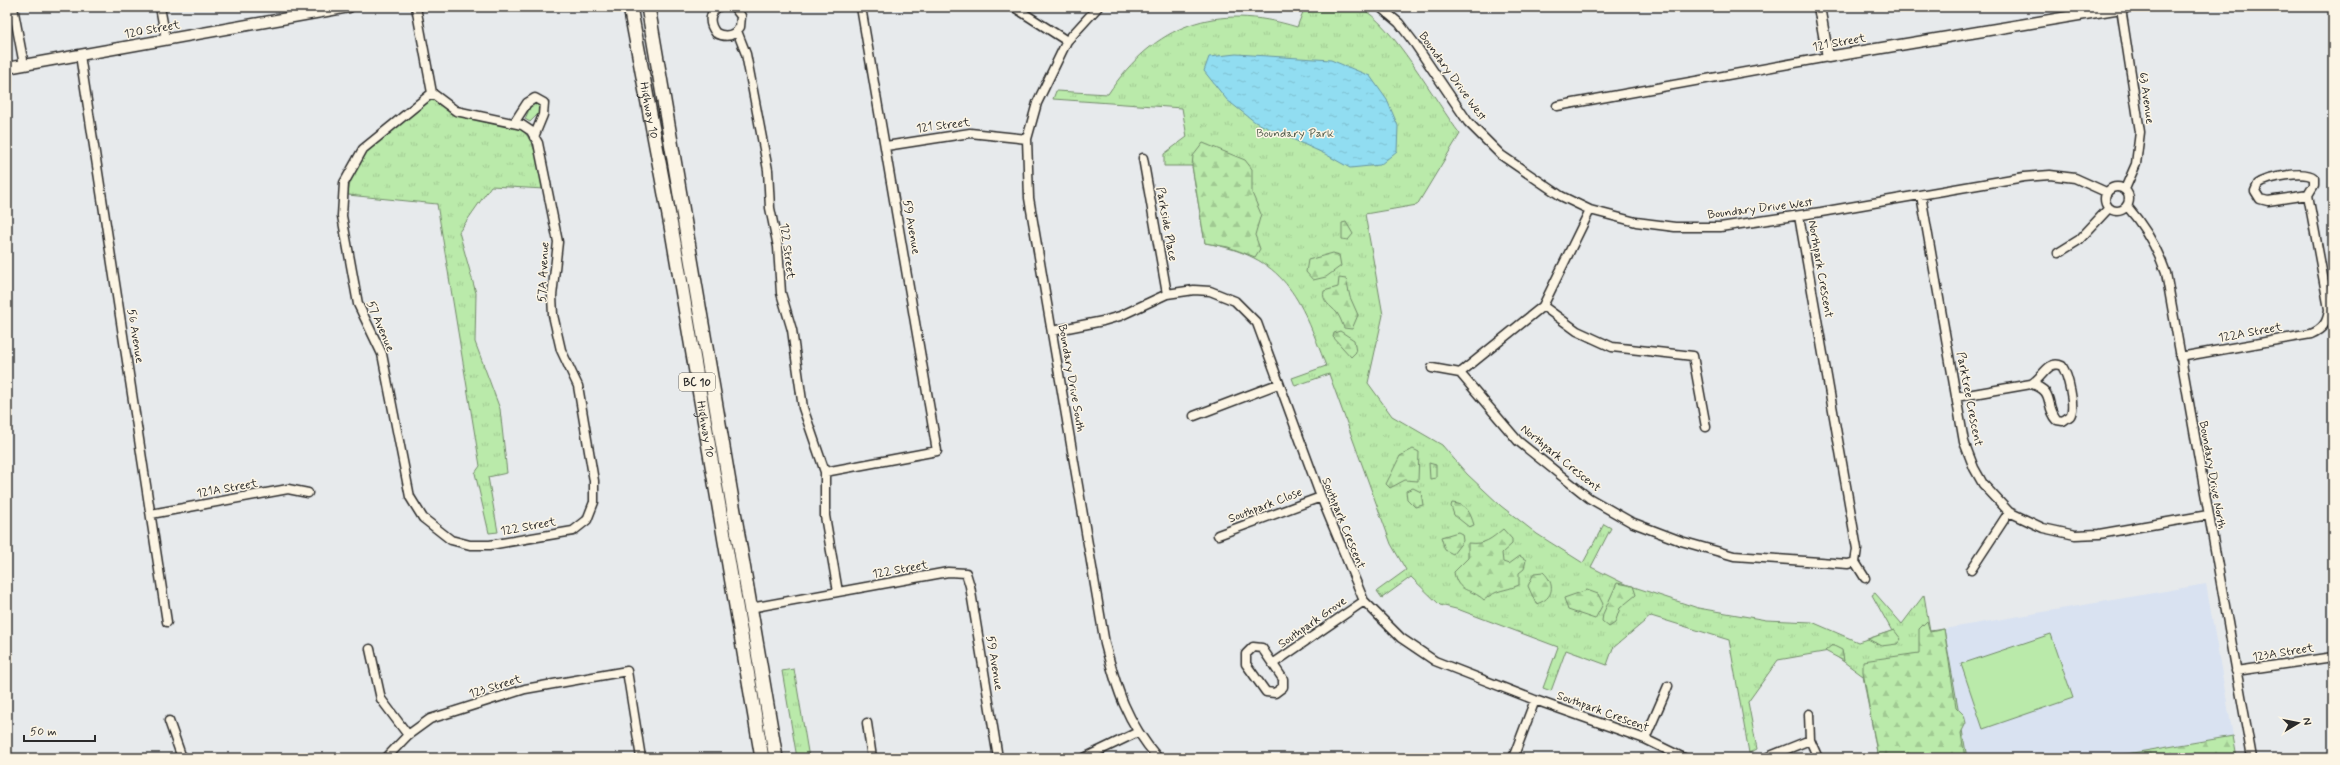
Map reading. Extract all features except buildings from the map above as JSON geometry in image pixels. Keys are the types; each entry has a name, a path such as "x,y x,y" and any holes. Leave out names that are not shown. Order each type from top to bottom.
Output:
{"highway":[{"name":"Highway 10","path":"630,7 673,237 762,758"},
{"name":"Highway 10","path":"649,8 776,758"}],"street":[{"path":"13,7 24,65"},
{"path":"160,7 166,39"},
{"name":"120 Street","path":"7,68 349,7"},
{"path":"416,7 432,93"},
{"path":"718,7 711,14 712,28 721,35 726,36 737,31"},
{"name":"122 Street","path":"734,7 741,16 740,27 737,31 746,54 768,170 770,208 778,247 781,293 792,330 803,408 825,472 825,516 838,592"},
{"name":"59 Avenue","path":"825,472 937,451 862,7"},
{"path":"1014,7 1067,41"},
{"name":"Boundary Drive South","path":"1098,7 1067,41 1037,103 1027,139 1029,198 1105,644 1117,690 1138,732 1158,758"},
{"name":"Boundary Drive West","path":"1380,7 1399,24 1415,44 1468,122 1501,155 1561,196 1590,210 1636,222 1675,227 1720,227 1799,216 2024,177 2050,175 2075,178 2106,192"},
{"path":"1819,7 1828,57"},
{"name":"121 Street","path":"1557,106 1828,57 2124,8"},
{"name":"63 Avenue","path":"2124,8 2140,132 2136,164 2125,189"},
{"name":"56 Avenue","path":"80,55 167,622"},
{"name":"57A Avenue","path":"432,93 456,111 522,125 531,131 538,143 558,242 552,296 553,315 562,350 578,386 594,481 594,502"},
{"name":"57 Avenue","path":"432,93 363,149 344,183 342,216 358,304 382,354 410,497 423,518 451,540"},
{"path":"514,123 527,103 535,98 544,103 543,115 534,137"},
{"name":"121 Street","path":"886,146 970,133 1027,139"},
{"name":"Parkside Place","path":"1143,158 1167,294"},
{"path":"2307,173 2314,178 2315,182 2313,190 2308,194 2268,201 2260,199 2255,191 2262,181 2307,173"},
{"path":"2113,187 2125,189 2129,196 2127,206 2120,211 2109,208 2104,199 2106,192 2113,187"},
{"name":"122A Street","path":"2180,356 2311,334 2323,327 2328,320 2329,309 2308,194"},
{"name":"Parktree Crescent","path":"1921,195 1964,442 1974,468 1983,484 2009,512 2043,528 2075,535 2099,534 2208,515"},
{"name":"Boundary Drive North","path":"2127,206 2144,227 2158,250 2166,273 2252,758"},
{"path":"2058,253 2079,240 2109,208"},
{"path":"1432,368 1460,373 1543,306 1590,210"},
{"name":"Northpark Crescent","path":"1460,373 1518,441 1589,498 1631,522 1681,542 1734,556 1844,564 1855,562 1857,549 1799,216"},
{"name":"Southpark Crescent","path":"1052,331 1120,316 1167,294 1194,290 1210,291 1235,301 1256,323 1321,497 1364,600 1401,638 1435,661 1535,700 1645,739 1684,758"},
{"path":"1543,306 1577,331 1612,347 1693,356 1706,427"},
{"path":"1956,397 2031,384 2038,380 2051,364 2062,366 2067,376 2072,406 2070,416 2064,421 2056,420 2045,391 2041,386 2031,384"},
{"path":"1194,416 1278,384"},
{"name":"121A Street","path":"151,514 288,489 308,493"},
{"name":"Southpark Close","path":"1218,535 1321,497"},
{"name":"122 Street","path":"451,540 470,545 490,545 572,531 587,520 594,502"},
{"path":"1970,570 2009,512"},
{"path":"1855,562 1864,578"},
{"name":"122 Street","path":"750,608 948,572 966,573"},
{"name":"59 Avenue","path":"966,573 970,586 998,758"},
{"name":"Southpark Grove","path":"1274,663 1364,600"},
{"name":"Southpark Grove","path":"1253,647 1262,648 1274,663 1283,679 1283,687 1275,693 1266,692 1246,664 1246,654 1253,647"},
{"path":"370,649 381,699 408,735"},
{"name":"123A Street","path":"2236,672 2333,657"},
{"name":"123 Street","path":"386,758 408,735 430,720 525,689 627,671 641,758"},
{"path":"1645,739 1668,686"},
{"path":"1513,758 1535,700"},
{"path":"1809,714 1810,740 1818,758"},
{"path":"169,721 182,758"},
{"path":"867,723 872,758"},
{"path":"1084,758 1138,732"},
{"path":"1764,758 1810,740"}],"shaded area":[{"path":"2206,584 2233,736 2103,758 1967,758 1944,629"}],"green space":[{"name":"Boundary Park","path":"1305,7 1356,7 1372,16 1399,46 1460,134 1417,205 1365,214 1383,315 1368,383 1392,416 1442,445 1467,474 1501,506 1537,534 1583,563 1604,524 1611,528 1591,567 1625,584 1698,608 1766,620 1812,622 1858,642 1892,631 1872,595 1875,593 1902,624 1924,595 1930,631 1944,629 1967,758 1878,758 1863,676 1829,651 1778,660 1748,702 1757,749 1749,753 1729,640 1651,616 1613,648 1607,665 1566,650 1551,691 1543,688 1558,647 1460,610 1440,605 1411,577 1382,598 1377,591 1406,570 1391,544 1329,374 1295,386 1292,378 1326,366 1317,341 1297,300 1286,284 1272,269 1254,258 1232,249 1205,243 1192,166 1164,166 1164,154 1187,137 1182,108 1053,99 1056,91 1108,94 1126,70 1146,50 1167,35 1190,25 1214,19 1240,17 1268,20 1297,27"},
{"path":"431,97 454,114 519,127 534,147 544,189 491,186 459,232 476,293 475,342 500,409 507,473 488,477 498,532 489,533 475,473 480,466 437,204 348,195 351,179 358,164 367,151 392,128"},
{"path":"535,103 541,107 540,112 530,122 525,119 531,105"},
{"path":"1203,143 1245,160 1252,169 1252,193 1261,214 1255,235 1260,249 1255,257 1228,247 1205,243 1192,166 1193,156"},
{"path":"1346,222 1353,234 1348,240 1342,239 1342,223"},
{"path":"1333,253 1339,255 1341,266 1326,277 1313,280 1306,272 1308,260"},
{"path":"1339,278 1346,279 1350,297 1358,315 1352,329 1344,328 1335,310 1325,301 1323,295 1324,291 1338,287"},
{"path":"1340,331 1354,340 1356,352 1351,357 1333,337 1334,333"},
{"path":"1413,449 1419,452 1418,481 1405,480 1390,488 1386,484 1400,456"},
{"path":"1429,463 1436,465 1436,478 1430,479"},
{"path":"1413,488 1421,492 1423,505 1415,507 1407,499 1406,491"},
{"path":"1452,503 1461,505 1467,510 1474,525 1469,527 1454,515 1451,506"},
{"path":"1503,529 1512,539 1512,544 1502,553 1503,562 1509,564 1520,556 1526,560 1524,569 1519,573 1519,585 1497,592 1484,600 1458,584 1454,572 1468,558 1468,543 1483,542 1495,536"},
{"path":"1458,532 1462,534 1463,541 1453,554 1445,550 1441,537"},
{"path":"1543,572 1550,581 1551,591 1547,599 1536,604 1528,586 1534,573"},
{"path":"1617,583 1633,586 1636,595 1620,608 1615,623 1609,627 1602,621 1603,614"},
{"path":"1587,590 1598,594 1603,604 1595,619 1568,610 1564,598"},
{"path":"1927,621 1930,632 1944,629 1956,707 1964,715 1966,723 1961,733 1965,758 1878,758 1863,672 1863,661 1919,653 1919,629"},
{"path":"1894,630 1901,639 1897,644 1881,646 1868,639"},
{"path":"2051,634 2073,698 1983,729 1961,664"},
{"path":"1832,645 1842,650 1844,661 1825,651"},
{"path":"794,669 809,758 797,758 782,671"},
{"path":"2233,736 2237,758 2103,758"}],"water":[{"path":"1236,54 1331,60 1370,76 1387,100 1398,126 1397,151 1380,165 1350,168 1325,154 1255,122 1227,100 1204,71 1209,57"}]}
